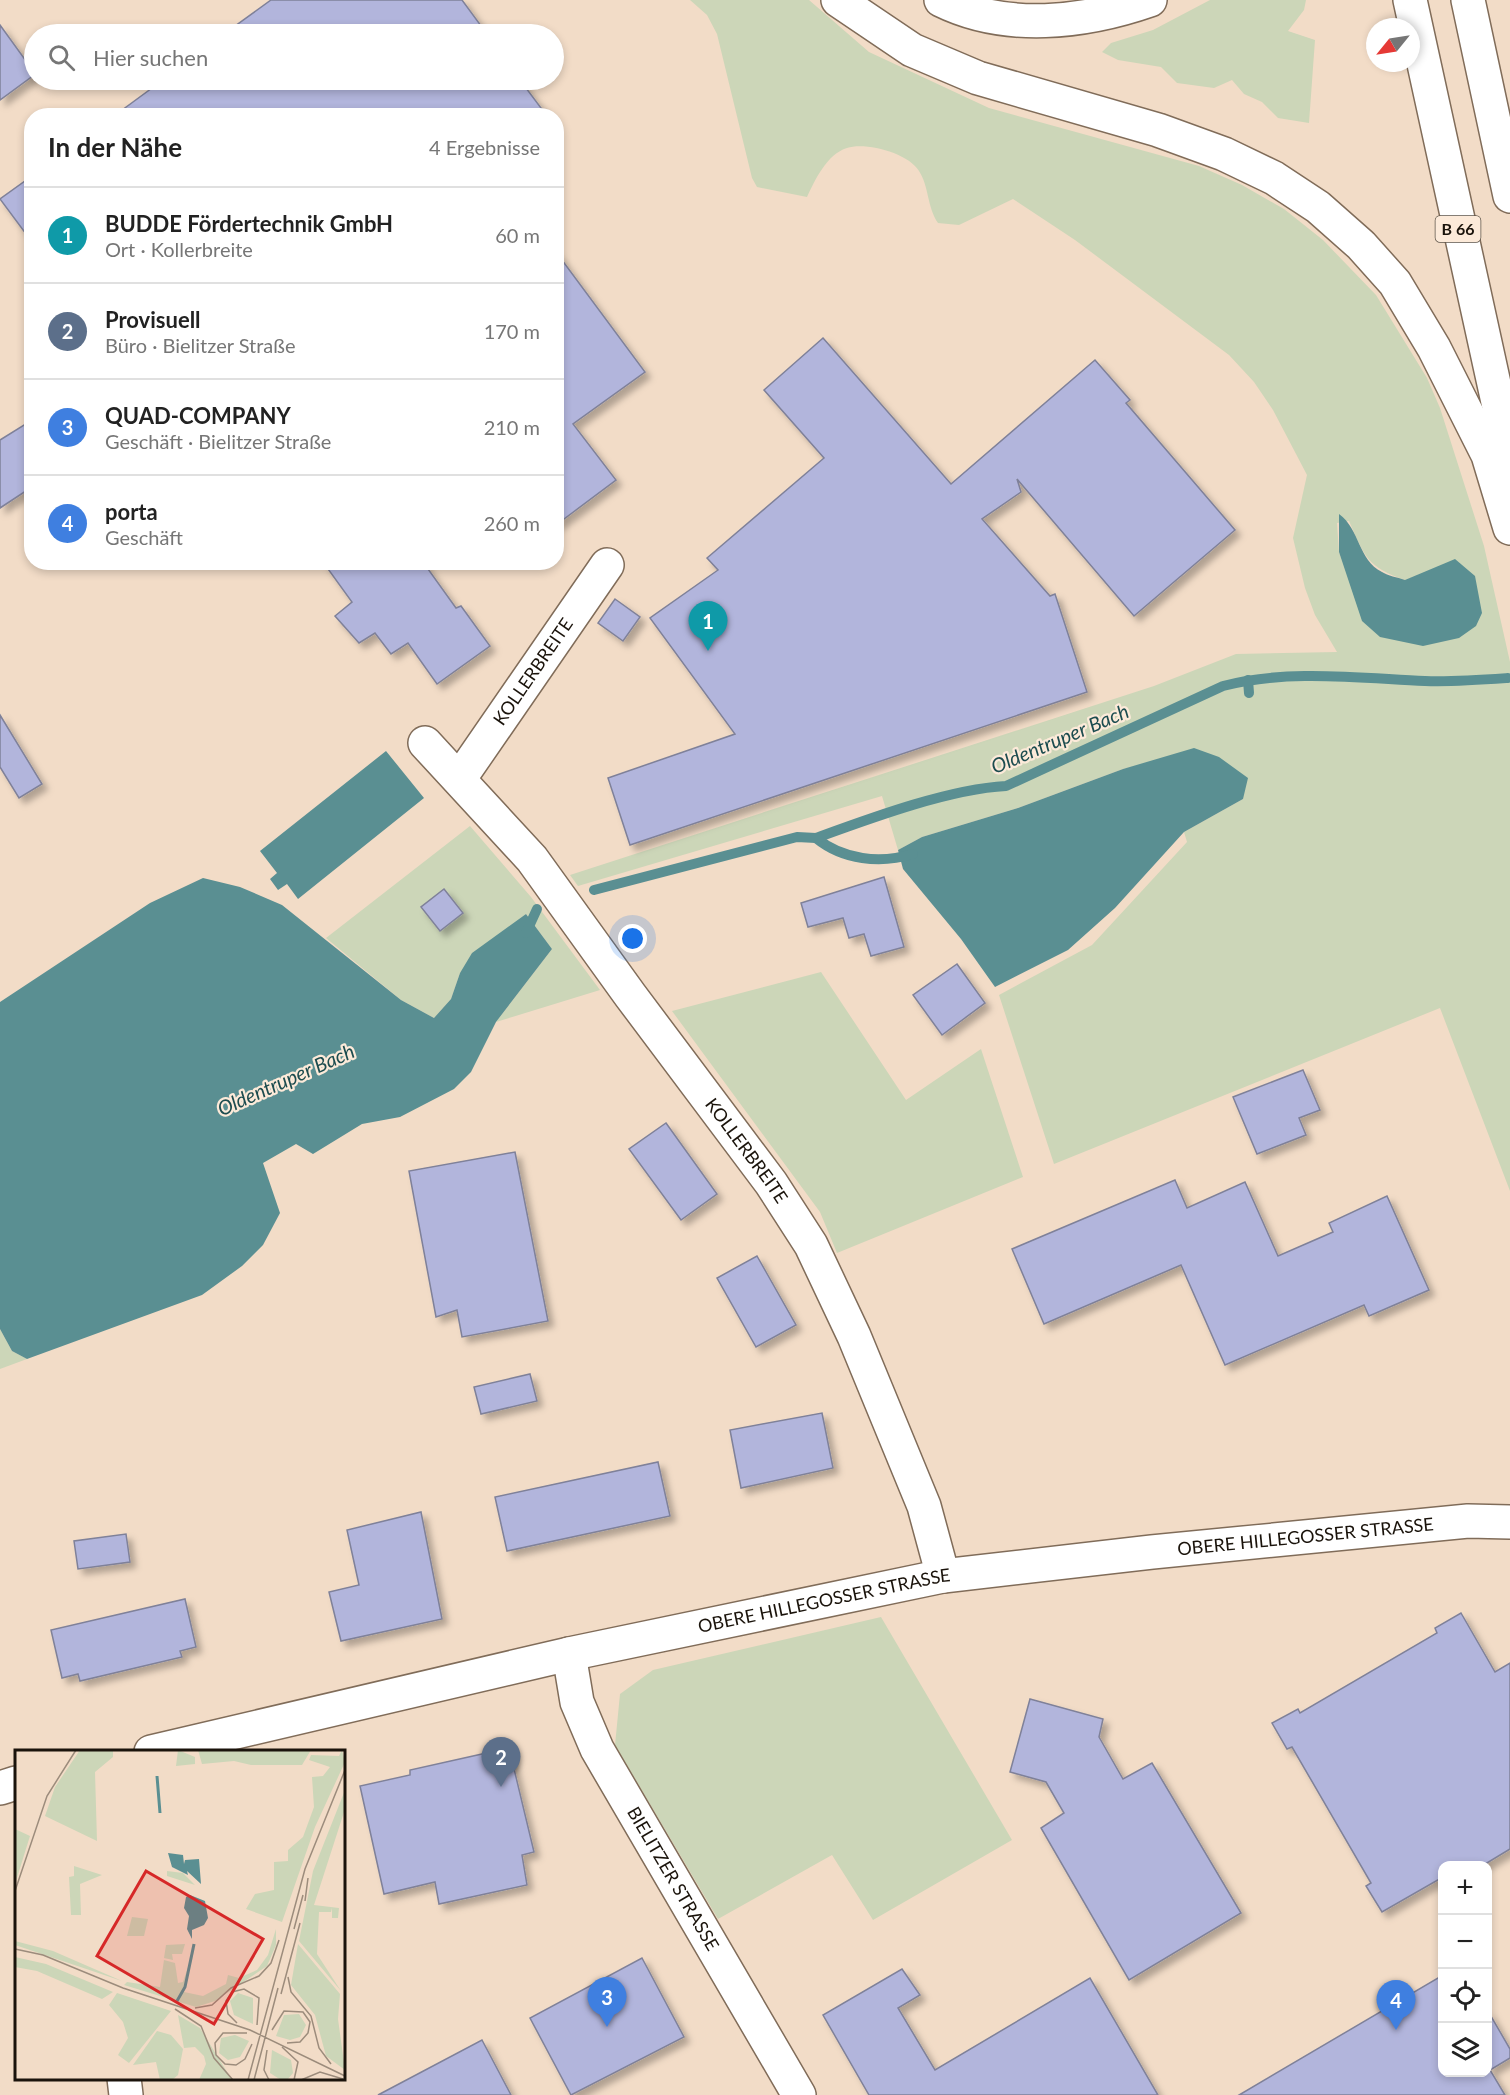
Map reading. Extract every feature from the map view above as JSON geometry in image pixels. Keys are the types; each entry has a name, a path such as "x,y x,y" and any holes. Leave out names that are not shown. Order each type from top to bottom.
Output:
{"main road":[{"path":"838,0 912,50 978,78 1158,130 1224,154 1274,178 1318,207 1361,245 1395,283 1429,339 1488,455 1510,528"},
{"path":"942,0 990,15 1028,20 1072,19 1118,11 1149,0"},
{"name":"B 66","path":"1410,0 1510,457"},
{"path":"1468,0 1510,196"},
{"name":"KOLLERBREITE","path":"460,778 608,565"},
{"name":"KOLLERBREITE","path":"425,742 531,859 771,1183 811,1245 855,1336 924,1506 943,1576"},
{"name":"OBERE HILLEGOSSER STRASSE","path":"160,1750 569,1654 943,1576 1210,1546 1468,1521 1510,1522"},
{"name":"BIELITZER STRASSE","path":"569,1654 578,1702 597,1749 799,2095"},
{"path":"0,1788 15,1784"},
{"path":"124,2080 126,2095"}],"green space":[{"path":"690,0 809,0 869,52 989,108 1199,166 1242,185 1284,209 1323,240 1376,295 1427,378 1440,408 1484,546 1510,662 1510,1191 1440,1008 1054,1164 999,995 1092,945 1187,842 1184,832 1243,799 1158,761 1123,769 1018,808 922,837 898,850 882,796 578,886 570,875 1154,686 1236,654 1337,652 1315,615 1305,588 1293,538 1307,475 1273,410 1254,382 1229,355 1075,240 1013,199 959,225 938,223 919,171 906,159 886,150 855,147 840,151 822,168 807,197 757,187 752,178 717,34 707,15","holes":["1349,521 1369,559 1382,570 1405,580 1349,579 1339,552 1337,523"]},
{"path":"1210,0 1306,0 1304,10 1288,31 1315,40 1309,123 1278,118 1262,102 1244,94 1232,80 1214,88 1177,83 1161,67 1118,60 1102,52 1111,43 1153,30"},
{"path":"470,826 531,897 600,990 496,1022 552,949 526,914 460,973 451,999 434,1018 401,1000 326,938"},
{"path":"821,972 906,1100 981,1049 1023,1177 837,1253 820,1212 672,1011"},
{"path":"0,1329 12,1351 27,1359 0,1369"},
{"path":"881,1617 1012,1840 873,1920 832,1855 718,1919 615,1745 620,1694 653,1670"}],"water":[{"path":"1339,514 1346,520 1368,560 1387,575 1405,580 1455,559 1475,576 1482,613 1476,626 1459,638 1423,646 1380,637 1362,621 1339,552"},
{"path":"1194,748 1219,757 1248,778 1243,799 1184,832 1115,908 1068,950 995,987 961,939 903,869 898,850 922,837 1018,808 1123,769"},
{"path":"386,751 424,798 298,899 287,884 278,890 270,879 277,873 260,851"},
{"path":"203,878 240,887 282,905 401,1000 434,1018 451,999 460,973 472,953 526,914 552,949 496,1022 471,1072 454,1089 400,1117 362,1124 313,1154 296,1144 263,1163 280,1213 263,1245 242,1266 202,1295 27,1359 12,1351 0,1329 0,1002 150,903"}],"building":[{"path":"271,0 462,0 480,24 238,24"},
{"path":"0,25 24,58 24,82 0,100"},
{"path":"149,90 528,90 541,108 125,108"},
{"path":"24,182 24,231 0,199"},
{"path":"564,263 645,372 573,424 616,480 564,519"},
{"path":"823,338 951,484 1095,360 1130,400 1126,403 1235,530 1134,616 1017,479 1021,492 982,519 1050,596 1055,594 1087,692 630,845 608,778 735,734 650,618 718,570 707,558 824,458 764,390"},
{"path":"24,425 24,492 0,508 0,440"},
{"path":"329,570 429,570 456,608 461,606 490,646 437,684 408,643 391,654 375,633 359,643 335,616 352,602"},
{"path":"615,599 640,617 623,641 598,623"},
{"path":"0,715 42,784 19,798 0,767"},
{"path":"884,877 904,947 871,956 864,934 849,938 843,918 808,927 801,903"},
{"path":"444,889 463,913 440,931 421,907"},
{"path":"957,964 985,1003 942,1035 913,995"},
{"path":"1303,1070 1320,1110 1299,1118 1306,1135 1257,1154 1233,1097"},
{"path":"666,1123 717,1194 681,1220 629,1149"},
{"path":"515,1152 548,1321 462,1337 457,1310 436,1317 409,1171"},
{"path":"1175,1180 1187,1208 1245,1182 1278,1256 1333,1232 1329,1223 1387,1196 1429,1290 1369,1316 1364,1305 1225,1365 1181,1265 1044,1324 1012,1249"},
{"path":"757,1256 796,1325 756,1347 717,1278"},
{"path":"530,1374 537,1401 481,1414 474,1387"},
{"path":"822,1413 833,1468 741,1488 730,1430"},
{"path":"658,1462 670,1516 507,1551 495,1497"},
{"path":"421,1512 442,1619 341,1641 329,1592 359,1585 347,1530"},
{"path":"126,1534 130,1562 78,1569 74,1541"},
{"path":"185,1599 196,1647 180,1651 182,1657 80,1681 78,1674 62,1678 51,1630"},
{"path":"1461,1613 1495,1672 1510,1663 1510,1849 1490,1861 1438,1861 1438,1880 1382,1912 1366,1886 1371,1883 1292,1747 1287,1749 1272,1723 1298,1709 1300,1713 1437,1633 1435,1628"},
{"path":"1030,1699 1103,1719 1099,1737 1123,1779 1152,1763 1241,1913 1129,1980 1041,1828 1064,1813 1046,1782 1010,1772"},
{"path":"509,1748 534,1852 522,1855 527,1885 439,1904 435,1882 384,1894 360,1786 410,1775 410,1770"},
{"path":"642,1958 684,2037 571,2095 530,2018"},
{"path":"902,1969 920,1995 898,2008 935,2070 1090,1978 1158,2095 869,2095 823,2015"},
{"path":"1438,1978 1438,2077 1492,2077 1492,2073 1505,2095 1239,2095"},
{"path":"1492,2018 1510,2049 1510,2058 1492,2069"},
{"path":"482,2040 511,2095 378,2095"}],"waterway":[{"name":"Oldentruper Bach","path":"594,890 797,837 816,838 935,798 1006,786 1223,686 1298,676 1435,681 1508,678"},
{"path":"1248,680 1249,693"},
{"path":"816,838 838,851 862,858 888,859 913,854"},
{"name":"Oldentruper Bach","path":"526,933 537,909"}],"place":[{"name":"BUDDE Fördertechnik GmbH","path":"708,651"},
{"name":"Provisuell","path":"501,1787"},
{"name":"QUAD-COMPANY","path":"607,2027"},
{"name":"porta","path":"1396,2030"}]}
